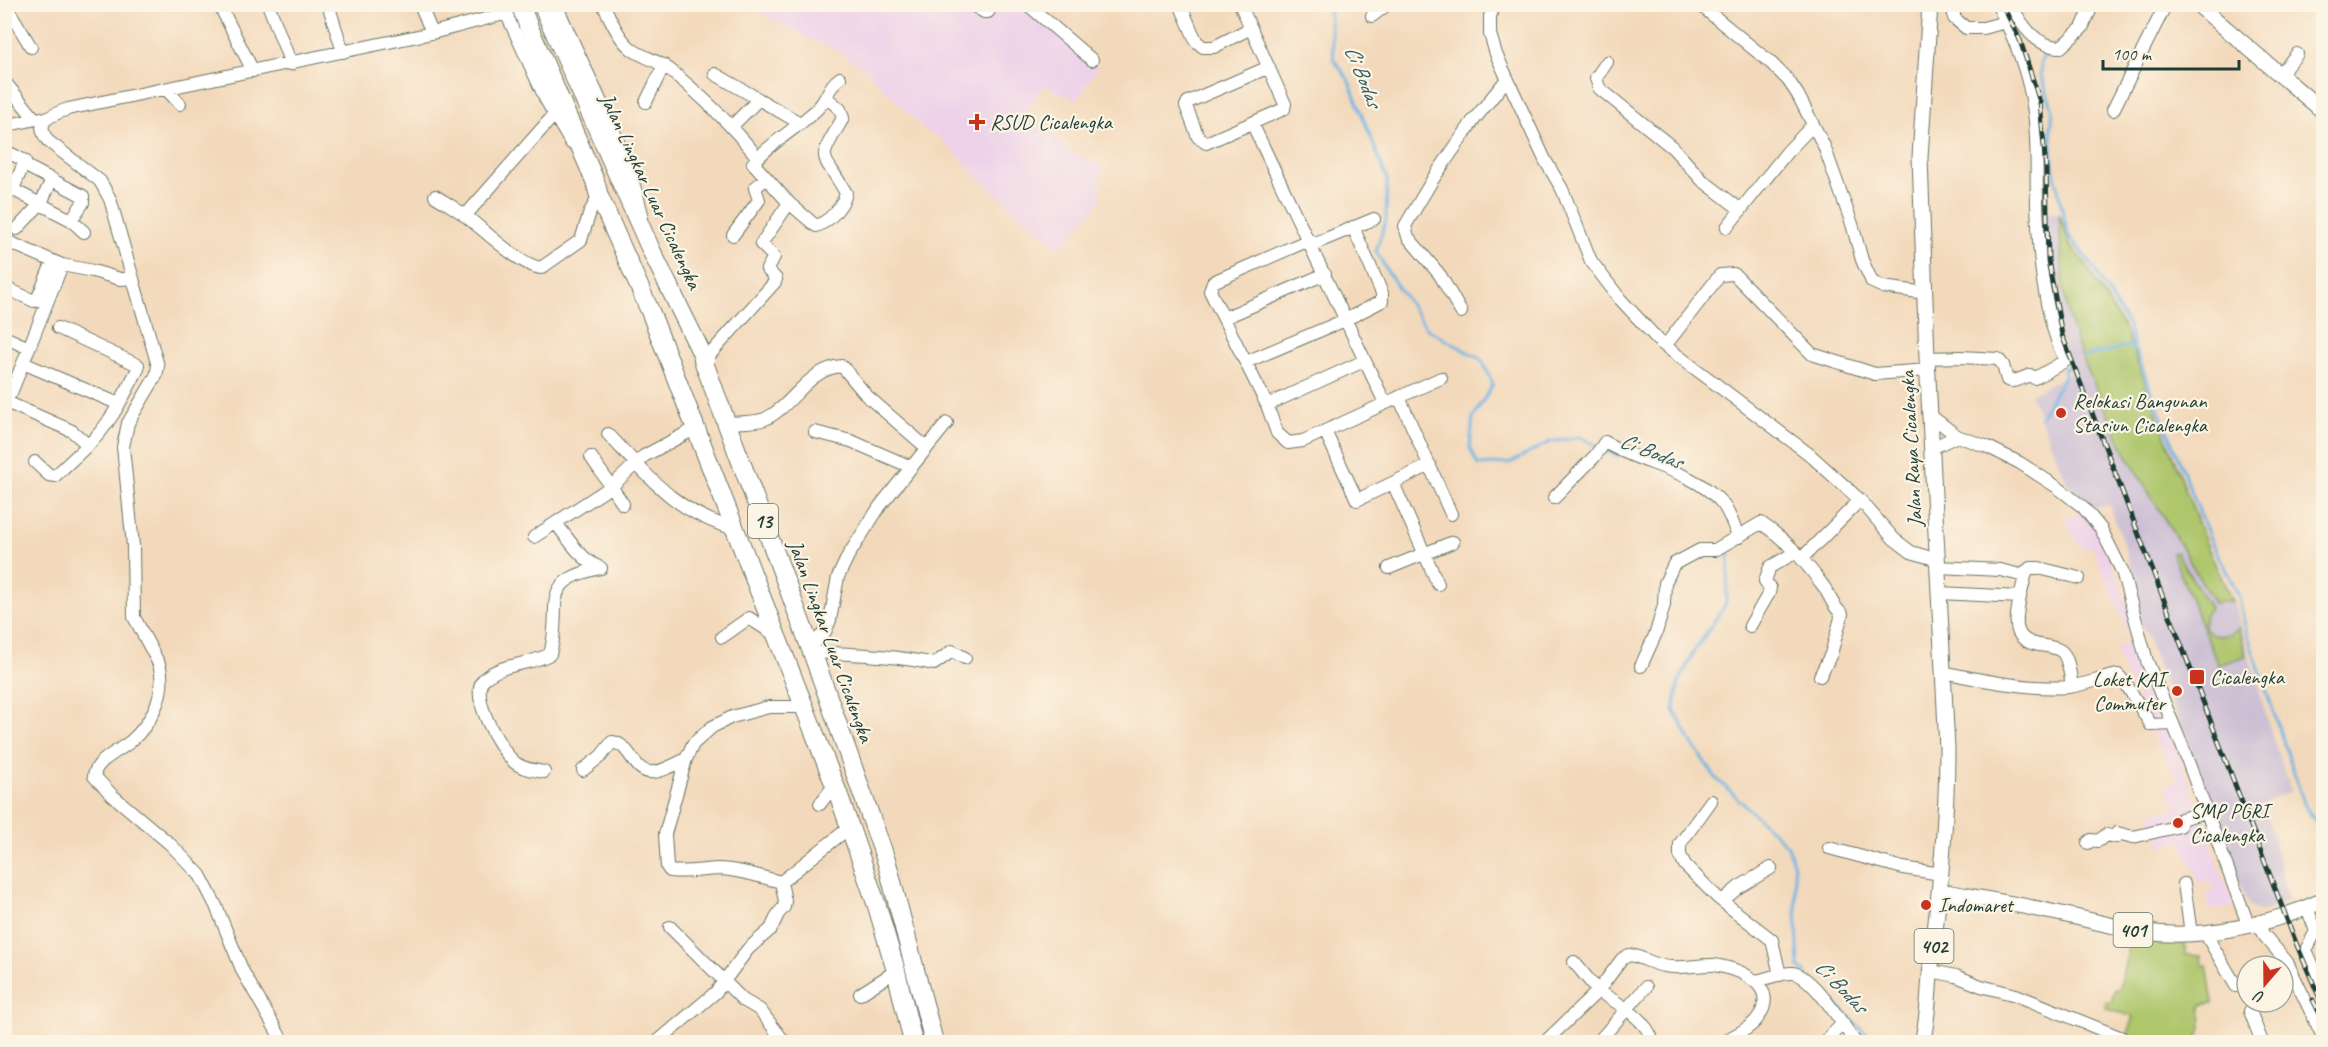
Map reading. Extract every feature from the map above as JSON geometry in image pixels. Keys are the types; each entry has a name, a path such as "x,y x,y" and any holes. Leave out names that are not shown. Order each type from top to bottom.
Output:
{"highway":[{"name":"13","path":"509,7 528,25 650,310 736,529 850,827 877,906 913,1042"},
{"name":"Jalan Lingkar Luar Cicalengka","path":"547,8 651,250 705,360 703,360 811,649 887,862 934,1042"}],"main road":[{"name":"Jalan Raya Cicalengka","path":"1930,4 1920,157 1947,800 1940,891"},
{"path":"2197,4 2324,112"},
{"name":"401","path":"1940,891 2162,934 2198,934 2253,923 2307,908 2324,900"},
{"name":"402","path":"1925,1042 1940,891"}],"street":[{"path":"4,4 31,47"},
{"path":"219,4 253,71"},
{"path":"268,4 291,63"},
{"path":"328,4 344,52"},
{"path":"420,4 432,33"},
{"path":"603,4 627,45 643,56 664,65 715,109 758,158"},
{"path":"971,4 984,12 988,12 993,4"},
{"path":"1180,4 1196,41 1203,47 1214,47 1251,28"},
{"path":"1240,4 1269,68 1285,107 1206,143 1198,137 1186,106 1188,102 1269,68"},
{"path":"1372,16 1388,4"},
{"path":"1495,4 1490,15 1490,34 1507,79 1545,160 1562,189 1591,261 1620,299 1665,346 1809,454 1860,500 1894,539 1911,552 1938,564 2000,570 2025,576"},
{"path":"1699,4 1730,28 1788,80 1808,112 1824,146 1852,224 1862,260 1872,282 1883,287 1926,292"},
{"path":"1954,4 1954,18 1966,28 1983,28 2006,22"},
{"path":"1665,346 1720,275 1734,274 1812,354 1875,374 1961,357 1998,359 2003,365 2007,380 2011,381 2030,375 2037,377 2065,361 2052,329 2042,279 2037,214 2034,114 2030,87 2021,58 1997,4"},
{"path":"2010,4 2033,37 2052,47 2061,47 2074,34 2094,4"},
{"path":"2113,110 2166,4"},
{"path":"1028,5 1092,60"},
{"path":"435,196 465,216 513,254 536,268 541,268 581,240 597,188 554,115 509,7"},
{"path":"4,126 48,118 68,109 210,78 432,33 509,7 547,8"},
{"path":"2280,74 2297,54"},
{"path":"1607,62 1596,78 1599,88 1672,148 1702,180 1741,210"},
{"path":"646,102 664,65"},
{"path":"715,74 800,123"},
{"path":"827,98 840,110 843,118 824,150 824,159 846,193 838,210 816,226 789,203 753,164 827,98 832,83 840,78"},
{"path":"1461,312 1440,275 1408,237 1405,226 1439,170 1473,121 1507,79"},
{"path":"4,81 35,119"},
{"path":"166,89 180,104"},
{"path":"731,127 758,100"},
{"path":"465,216 554,115"},
{"path":"48,118 41,133 100,181 110,199 158,366 156,376 128,423 123,447 133,546 134,617 159,664 161,686 153,711 144,728 131,741 101,763 94,771 94,776 112,795 170,844 200,875 216,906 243,972 283,1042"},
{"path":"1251,123 1310,242 1385,403"},
{"path":"1727,228 1787,152 1813,125"},
{"path":"4,150 25,161 8,187 71,220 84,232"},
{"path":"24,165 83,196 83,203 71,220"},
{"path":"733,235 759,200 755,188 766,178"},
{"path":"17,229 40,203 52,179"},
{"path":"705,360 775,282 776,279 767,269 774,257 761,244 789,203"},
{"path":"1374,219 1310,242 1213,282 1210,291 1267,405 1277,433 1288,443 1302,441 1441,378"},
{"path":"1246,362 1345,320 1378,304 1383,298 1353,227"},
{"path":"4,240 61,264 120,279 133,278"},
{"path":"4,287 34,301 37,300 61,264"},
{"path":"61,264 43,328 32,343 11,393 4,400 72,431 88,445"},
{"path":"1224,318 1325,274"},
{"path":"35,462 49,475 55,476 88,445 119,404 138,369 138,365 58,328"},
{"path":"4,337 32,343"},
{"path":"1267,405 1364,361"},
{"path":"23,363 119,404"},
{"path":"727,423 766,418 809,381 829,368 842,366 867,396 927,448"},
{"path":"1399,397 1451,514"},
{"path":"1931,416 1957,435 1988,447 2033,471 2083,507 2094,519 2122,571 2147,661 2173,723 2205,812 2253,923 2287,962 2324,1039"},
{"path":"811,649 828,626 838,577 848,556 867,529 871,519 947,423"},
{"path":"534,537 612,486 644,456 696,428"},
{"path":"1325,431 1356,500 1430,465"},
{"path":"815,432 851,441 911,467"},
{"path":"608,434 656,486 691,512 714,524 736,529"},
{"path":"1932,448 1957,435"},
{"path":"1554,498 1595,456 1605,442 1679,474 1703,488 1721,502 1737,537"},
{"path":"591,457 623,504"},
{"path":"1393,483 1438,584"},
{"path":"1750,626 1769,593 1770,588 1765,581 1770,567 1799,555 1860,500"},
{"path":"544,772 514,762 489,727 478,692 486,677 550,654 559,588 580,572 601,568 589,563 556,523"},
{"path":"1641,666 1656,633 1664,605 1665,583 1674,564 1700,550 1715,550 1761,523 1784,538 1826,591 1833,607 1842,614 1831,654 1820,676"},
{"path":"1389,568 1453,542"},
{"path":"2072,686 2066,658 2061,651 2049,646 2028,643 2022,638 2016,619 2025,576 2030,568 2079,578"},
{"path":"1939,593 2020,597"},
{"path":"722,637 749,618 777,636"},
{"path":"811,649 879,655 934,664 952,651 965,658"},
{"path":"1943,672 1966,678 2011,683 2072,686 2118,675 2151,725 2173,723"},
{"path":"782,882 736,871 718,869 684,872 668,869 665,834 686,759 693,744 701,736 732,717 769,707 805,706"},
{"path":"583,770 601,756 612,741 620,743 640,768 649,772 655,772 686,759"},
{"path":"820,804 835,784"},
{"path":"1711,801 1680,844 1679,851 1685,865 1722,901 1772,940 1780,975"},
{"path":"2088,843 2091,840 2098,841 2106,835 2116,837 2117,833 2133,837 2181,826 2181,819 2205,812"},
{"path":"782,882 850,827"},
{"path":"1829,848 1903,868 1941,874"},
{"path":"1722,901 1739,887 1772,868"},
{"path":"657,1042 725,982 748,949 771,929 779,911 784,907 782,882"},
{"path":"2184,884 2198,934 2235,985"},
{"path":"2307,908 2316,931 2306,950 2324,992"},
{"path":"670,927 743,1000 760,1010 782,1040"},
{"path":"1545,1042 1598,991 1622,958 1629,955 1664,966 1712,965 1727,968 1742,972 1756,981 1765,998 1762,1012 1753,1024 1723,1042"},
{"path":"1574,962 1598,991 1627,1010 1651,1034 1653,1042"},
{"path":"860,994 896,971"},
{"path":"1931,971 1956,976 1981,986 2016,995 2122,1038"},
{"path":"1756,981 1792,973 1800,975 1823,997 1855,1042"},
{"path":"1599,1041 1646,987"},
{"path":"2251,1014 2262,1042"},
{"path":"1825,1042 1843,1023"}],"shaded area":[{"name":"RSUD Cicalengka","path":"977,4 986,14 997,5 1024,5 1097,68 1077,100 1043,86 1025,114 1050,130 1065,148 1103,166 1099,180 1102,199 1059,248 980,179 939,137 924,130 865,69 834,49 806,38 747,5"},
{"path":"2042,212 2061,214 2071,245 2086,262 2126,329 2208,545 2233,600 2273,739 2291,791 2262,804 2272,832 2288,901 2264,911 2257,911 2248,905 2192,763 2190,751 2132,596 2136,581 2110,505 2092,508 2067,483 2030,394 2071,373 2051,310"},
{"path":"2082,510 2092,522 2108,552 2125,599 2134,642 2174,738 2192,792 2182,796 2193,794 2234,906 2211,911 2205,896 2215,890 2209,881 2200,883 2181,842 2195,837 2160,847 2150,813 2178,807 2175,799 2171,800 2166,786 2179,781 2152,735 2155,728 2130,684 2115,648 2132,641 2092,546 2081,547 2065,520"}],"green space":[{"path":"2059,214 2070,245 2084,262 2125,330 2207,546 2232,601 2215,604 2126,454 2080,353 2069,318 2063,286"},
{"path":"2176,552 2210,608 2205,615 2205,628 2214,635 2221,636 2230,634 2239,628 2246,656 2218,665 2172,553"},
{"path":"2132,934 2185,942 2186,955 2201,956 2202,966 2207,966 2213,1003 2201,1005 2202,1029 2195,1042 2140,1042 2127,1036 2134,1017 2105,1008 2106,1002 2111,1003 2115,989 2119,989"}],"waterway":[{"name":"Ci Bodas","path":"1328,4 1334,60 1348,79 1387,179 1386,220 1376,251 1427,329 1482,360 1493,384 1473,418 1470,448 1478,465 1510,463 1550,442 1580,437 1599,447"},
{"path":"2063,52 2058,57 2045,57 2041,60 2041,75 2053,110 2051,129 2053,166 2065,222 2069,236 2091,264 2128,326 2134,348"},
{"path":"2083,357 2129,346 2136,352 2211,541 2238,594 2246,630 2305,806 2316,822 2324,826"},
{"path":"2040,418 2065,374 2064,369 2068,366"},
{"name":"Ci Bodas","path":"1604,451 1618,456"},
{"name":"Ci Bodas","path":"1730,546 1726,604 1693,653 1679,682 1674,710 1692,744 1716,778 1788,846 1794,866 1799,967 1806,973"},
{"name":"Ci Bodas","path":"1832,999 1874,1042"}],"railway":[{"path":"2002,4 2020,40 2040,102 2046,169 2048,260 2062,335 2296,943 2324,1008"},
{"path":"2313,1000 2324,1022"}],"place":[{"name":"RSUD Cicalengka","path":"977,122"},
{"name":"Relokasi Bangunan Stasiun Cicalengka","path":"2061,413"},
{"name":"Cicalengka","path":"2197,677"},
{"name":"Loket KAI Commuter","path":"2177,691"},
{"name":"SMP PGRI Cicalengka","path":"2178,823"},
{"name":"Indomaret","path":"1926,905"}]}
